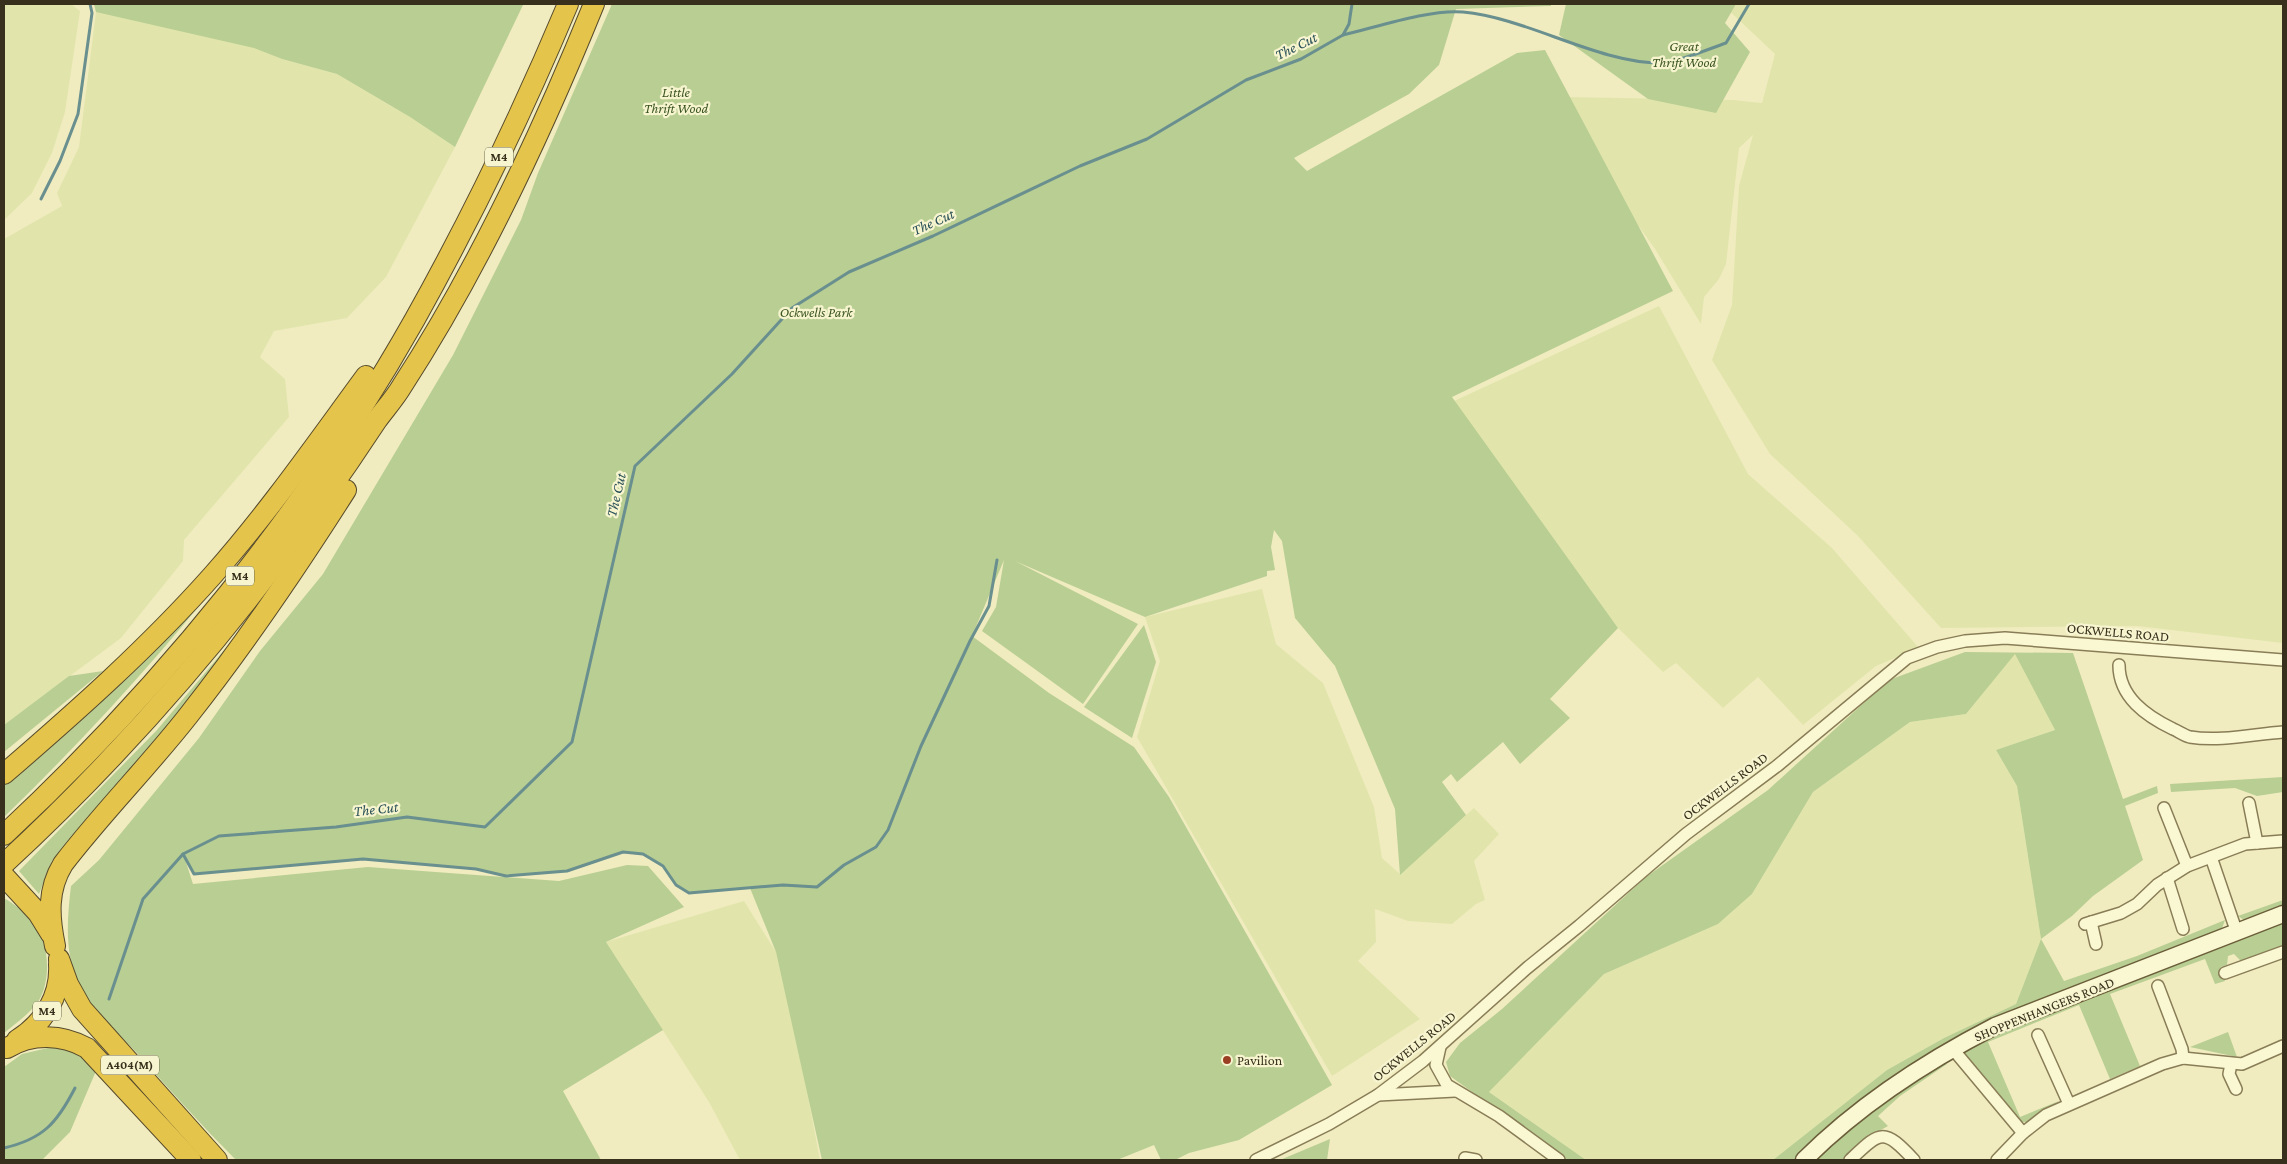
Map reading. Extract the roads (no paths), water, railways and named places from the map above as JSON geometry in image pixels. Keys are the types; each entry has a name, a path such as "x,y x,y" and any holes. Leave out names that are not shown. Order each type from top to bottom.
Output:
{"highway":[{"name":"M4","path":"4,835 127,710 194,633 242,574 302,493 349,424 402,340 495,166 568,4"},
{"name":"M4","path":"5,1049 32,1029 45,1015 58,987 57,952 51,924 50,898 54,881 63,864 187,717 252,631 371,451 402,387 490,230 525,159 594,4"},
{"name":"M4","path":"4,774 138,654 213,575 293,476 433,283"},
{"name":"M4","path":"4,864 134,735 206,654 296,538 402,387"},
{"name":"M4","path":"4,876 44,923 57,952"},
{"name":"A404(M)","path":"57,952 68,984 86,1014 217,1160"},
{"name":"A404(M)","path":"5,1049 28,1039 48,1037 65,1039 87,1048 191,1160"}],"street":[{"name":"OCKWELLS ROAD","path":"1256,1160 1329,1124 1378,1095 1440,1047 1527,968 1686,834 1777,766 1907,658 1937,647 1965,641 2005,638 2283,660"},
{"path":"2115,672 2126,692 2140,708 2162,724 2189,737 2219,738 2283,732"},
{"path":"2248,803 2257,843"},
{"path":"2164,808 2188,866"},
{"path":"2096,944 2088,923 2121,913 2137,904 2157,884 2188,866 2245,844 2283,841"},
{"path":"2211,857 2236,933"},
{"path":"2167,878 2174,898 2174,907 2183,929"},
{"name":"SHOPPENHANGERS ROAD","path":"1804,1160 1830,1134 1890,1087 1952,1048 1995,1026 2283,914"},
{"path":"2231,967 2283,952"},
{"path":"2158,986 2182,1049 2182,1058"},
{"path":"2038,1035 2069,1104"},
{"path":"1997,1160 2023,1133 2046,1115 2182,1058 2242,1064 2283,1046"},
{"path":"1440,1047 1436,1065 1447,1085 1500,1116 1559,1160"},
{"path":"1952,1048 2023,1133"},
{"path":"2231,1064 2229,1074 2236,1089"},
{"path":"1378,1095 1455,1091"},
{"path":"1850,1160 1874,1138 1886,1136 1896,1142 1914,1160"}],"waterway":[{"path":"41,199 60,161 78,114 92,13 90,4"},
{"name":"The Cut","path":"109,999 143,899 183,854 219,836 336,827 407,817 485,827 572,742 635,466 732,374 792,308 849,272 933,236 1080,166 1147,139 1246,80 1301,59 1343,35 1349,24 1352,4"},
{"path":"1343,35 1419,16 1435,13 1463,12 1512,22 1612,56 1661,63 1684,58 1726,43 1749,4"},
{"path":"183,854 194,874 363,859 476,869 506,876 567,871 623,852 643,854 663,866 676,885 689,893 783,885 817,887 844,865 876,847 888,830 921,746 970,641 989,606 997,560"},
{"path":"4,1148 29,1140 47,1128 62,1111 75,1088"}],"place":[{"name":"Pavilion","path":"1227,1060"}],"park label":[{"name":"Great Thrift Wood","path":"1684,54"},
{"name":"Little Thrift Wood","path":"676,100"},
{"name":"Ockwells Park","path":"816,312"}]}
